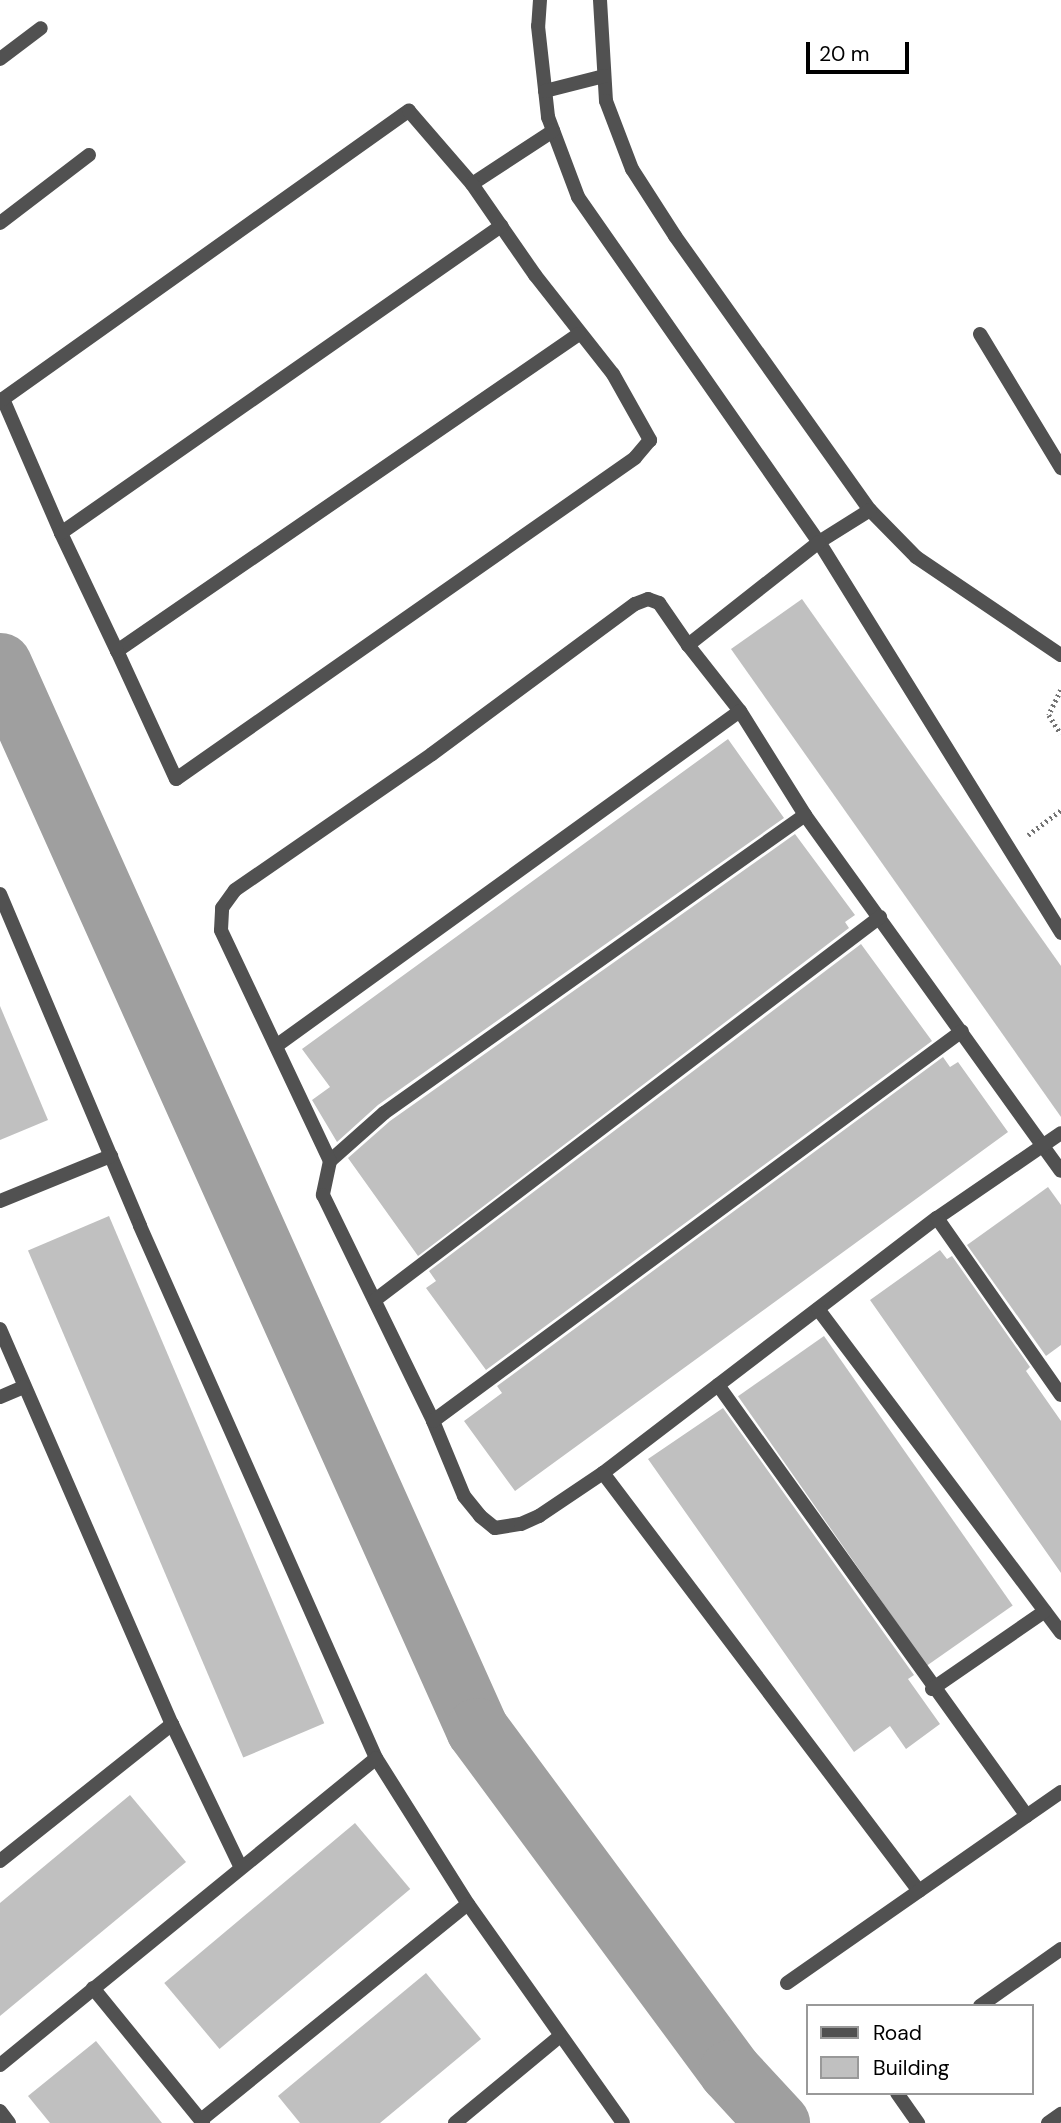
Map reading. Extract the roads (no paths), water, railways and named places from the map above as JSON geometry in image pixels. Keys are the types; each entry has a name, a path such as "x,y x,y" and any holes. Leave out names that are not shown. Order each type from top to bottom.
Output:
{"street":[{"path":"540,0 545,91 553,131 578,197 624,270 819,542 1061,933"},
{"path":"600,0 606,101 632,169 870,510 916,557 1061,655"},
{"path":"0,59 41,28"},
{"path":"545,91 604,76"},
{"path":"409,111 472,184 579,334 612,374 650,440 635,458 176,779 61,533 1,395 409,111"},
{"path":"472,184 553,131"},
{"path":"0,223 89,155"},
{"path":"61,533 500,226"},
{"path":"117,651 579,334"},
{"path":"980,334 1061,468"},
{"path":"688,645 819,542 870,510"},
{"path":"331,1161 221,930 222,908 235,890 432,754 635,604 648,599 659,603 740,711 805,815 1061,1171"},
{"path":"276,1046 740,711"},
{"path":"805,815 384,1113 331,1161 323,1195 433,1421 464,1496 495,1528 521,1524 539,1516 603,1473 937,1218 1061,1133"},
{"path":"0,894 111,1156 376,1758 468,1904 559,2037 624,2123"},
{"path":"375,1300 880,917"},
{"path":"433,1421 962,1031"},
{"path":"0,1201 111,1156"},
{"path":"937,1218 1061,1395"},
{"path":"818,1309 1061,1633"},
{"path":"0,1329 172,1724 240,1866"},
{"path":"718,1385 932,1689 1027,1816"},
{"path":"0,1397 23,1387"},
{"path":"603,1473 919,1891"},
{"path":"932,1689 1045,1611"},
{"path":"0,1861 172,1724"},
{"path":"0,2065 240,1866 376,1758"},
{"path":"787,1983 1061,1792"},
{"path":"93,1988 202,2122 468,1904"},
{"path":"984,2004 1061,1949"},
{"path":"455,2123 559,2037"},
{"path":"898,2095 918,2123"},
{"path":"0,2111 9,2123"},
{"path":"1048,2123 1061,2114"}],"waterway":[{"path":"0,664 477,1729 730,2071 778,2123"}]}
